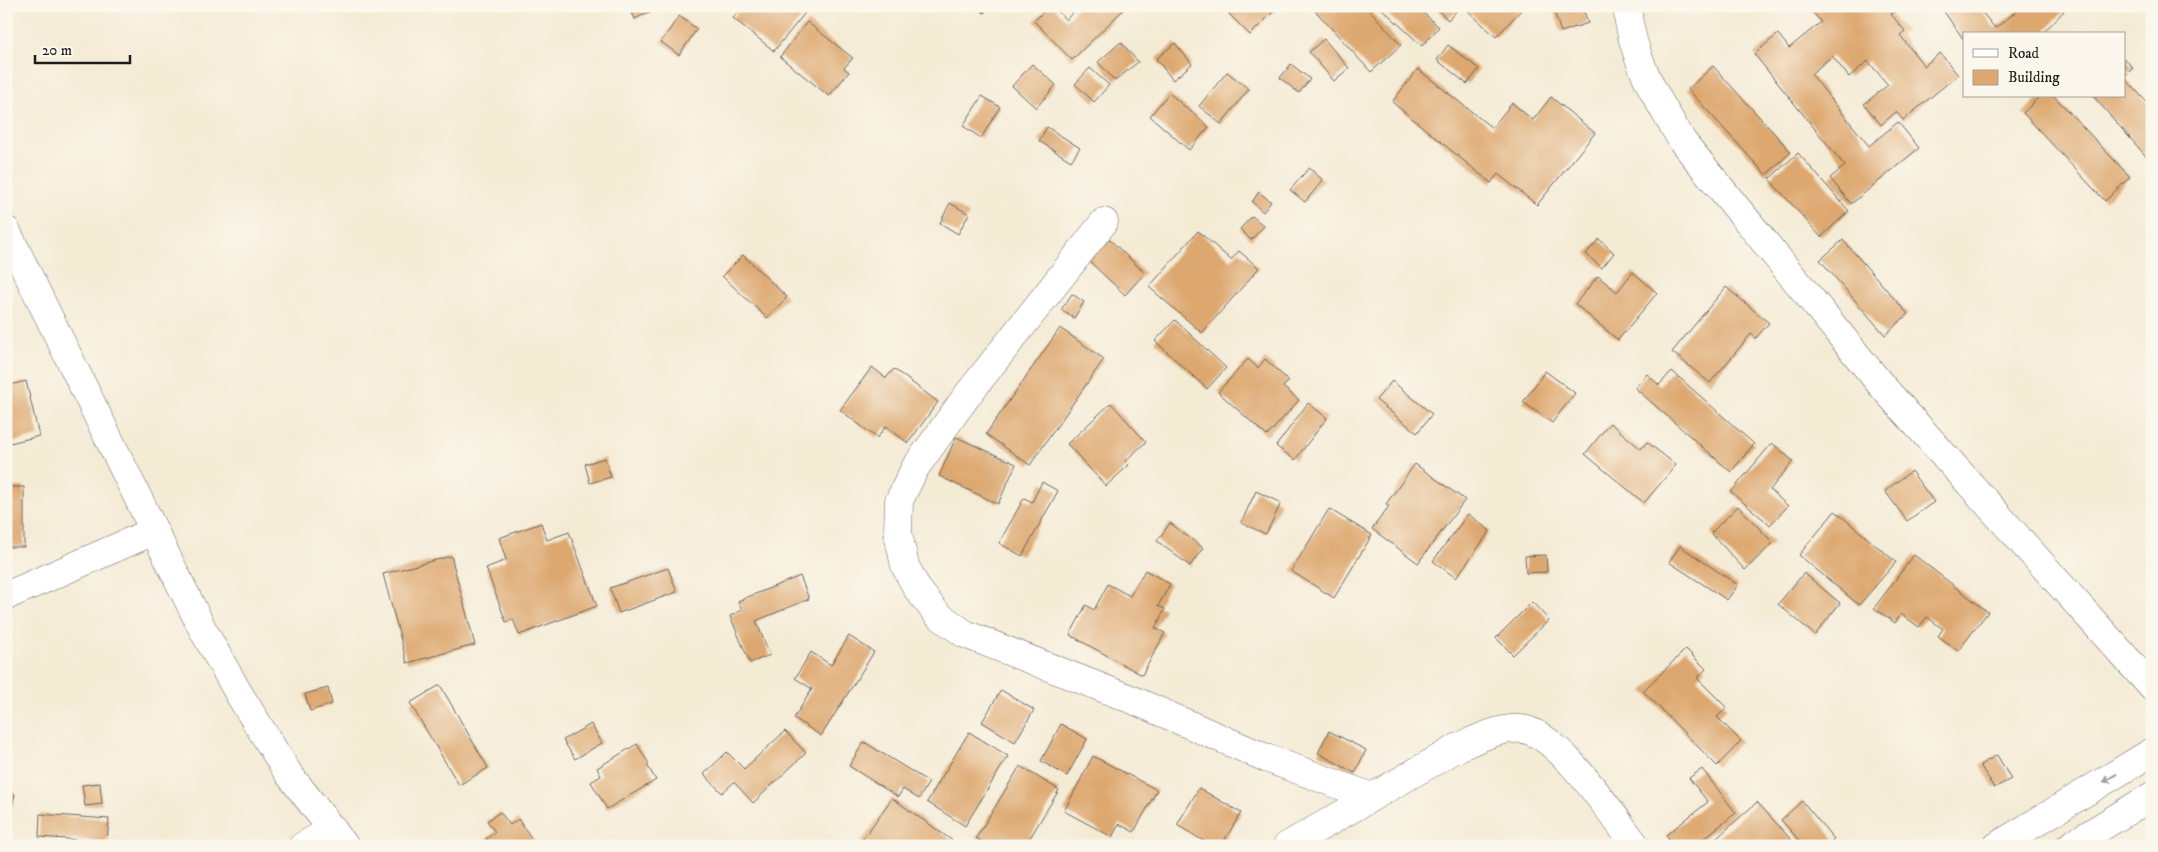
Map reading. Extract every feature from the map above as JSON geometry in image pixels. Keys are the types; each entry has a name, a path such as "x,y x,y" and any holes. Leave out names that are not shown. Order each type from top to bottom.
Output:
{"street":[{"path":"1627,6 1630,30 1638,60 1658,101 1683,142 1882,386 2152,687"},
{"path":"1104,222 968,393 915,468 900,502 898,533 905,566 918,590 938,615 965,634 1133,700 1266,758 1372,796"},
{"path":"6,230 203,630 239,694 288,773 339,838 303,846"},
{"path":"6,596 154,531"},
{"path":"1287,846 1459,747 1484,736 1519,728 1531,730 1546,739 1565,755 1636,846"},
{"path":"1997,846 2152,752"},
{"path":"2070,846 2152,796"}],"building":[{"path":"629,6 654,6 655,9 635,19"},
{"path":"742,6 796,6 805,13 774,51 733,18"},
{"path":"977,6 990,6 984,13"},
{"path":"1049,6 1053,6 1066,20 1079,6 1127,6 1072,60 1034,21"},
{"path":"1236,6 1279,6 1250,35 1229,14"},
{"path":"1311,6 1366,6 1401,45 1371,72"},
{"path":"1379,6 1416,6 1439,27 1422,46"},
{"path":"1434,6 1461,6 1448,20"},
{"path":"1473,6 1525,6 1496,37 1468,11"},
{"path":"1552,6 1582,6 1588,23 1561,32"},
{"path":"1808,6 1902,6 1891,14 1905,31 1900,35 1924,66 1940,53 1958,75 1903,120 1896,112 1881,125 1864,104 1888,85 1868,61 1849,77 1832,56 1811,74 1869,146 1898,122 1919,148 1851,204 1830,178 1845,166 1754,54 1778,34 1789,48 1821,22"},
{"path":"1940,6 1977,6 1995,28 2018,10 2015,6 2061,6 2064,11 2044,32 1963,32 1963,39"},
{"path":"679,16 697,29 679,55 661,42"},
{"path":"807,22 853,58 844,68 849,72 829,96 780,57"},
{"path":"1324,39 1349,68 1334,81 1309,52"},
{"path":"1121,42 1138,62 1115,81 1098,62"},
{"path":"1175,43 1192,64 1173,80 1156,59"},
{"path":"1448,45 1479,69 1467,84 1437,60"},
{"path":"2126,60 2133,68 2126,75"},
{"path":"1032,64 1056,85 1036,108 1012,86"},
{"path":"1291,64 1310,79 1299,93 1280,78"},
{"path":"1713,66 1791,152 1766,175 1688,89"},
{"path":"1090,68 1109,85 1094,102 1075,84"},
{"path":"1418,69 1492,128 1512,103 1533,120 1551,97 1595,133 1537,205 1498,174 1491,183 1392,102"},
{"path":"1227,72 1249,89 1221,124 1199,106"},
{"path":"2126,79 2152,108 2152,163 2095,98 2126,98"},
{"path":"1169,93 1209,127 1189,150 1150,116"},
{"path":"982,96 1000,107 981,138 963,126"},
{"path":"2038,98 2056,98 2130,177 2105,201 2023,113"},
{"path":"1047,127 1080,148 1071,161 1039,141"},
{"path":"1798,153 1849,211 1821,237 1769,179"},
{"path":"1309,168 1323,180 1305,202 1290,190"},
{"path":"1259,192 1271,202 1263,212 1252,202"},
{"path":"950,203 969,214 958,234 940,223"},
{"path":"1252,216 1264,226 1251,240 1240,229"},
{"path":"1198,231 1231,260 1239,251 1259,268 1202,333 1149,287"},
{"path":"1107,237 1145,273 1125,295 1086,258"},
{"path":"1599,239 1614,253 1602,268 1586,254"},
{"path":"1843,240 1908,314 1885,335 1820,260"},
{"path":"743,255 787,297 767,318 722,276"},
{"path":"1633,272 1657,293 1618,340 1575,304 1598,276 1617,292"},
{"path":"1726,287 1769,323 1756,338 1751,334 1710,383 1672,352"},
{"path":"1072,294 1084,302 1074,318 1061,310"},
{"path":"1175,320 1226,368 1207,389 1155,341"},
{"path":"1060,328 1104,359 1030,465 986,434"},
{"path":"1248,359 1258,368 1265,359 1289,381 1283,387 1299,400 1267,436 1218,392"},
{"path":"872,367 886,378 894,369 938,402 908,443 886,426 877,438 840,410"},
{"path":"1545,371 1575,393 1552,423 1523,402"},
{"path":"1672,371 1754,444 1731,472 1635,388 1647,374 1659,385"},
{"path":"26,381 39,436 6,444 6,386"},
{"path":"1392,381 1432,414 1417,433 1376,400"},
{"path":"1111,403 1146,442 1125,461 1129,465 1106,486 1067,444"},
{"path":"1308,403 1327,418 1295,460 1276,446"},
{"path":"1610,423 1641,449 1647,442 1676,465 1644,503 1585,454"},
{"path":"956,437 1016,464 998,504 939,476"},
{"path":"1772,443 1793,461 1770,490 1788,506 1770,525 1731,492"},
{"path":"605,458 611,477 590,483 585,464"},
{"path":"1415,464 1465,500 1418,563 1372,529 1389,506 1386,504"},
{"path":"1911,471 1934,502 1907,521 1885,491"},
{"path":"1042,482 1058,491 1022,556 999,543 1024,498 1032,502"},
{"path":"6,487 24,487 24,547 6,547"},
{"path":"1256,491 1281,503 1266,534 1241,523"},
{"path":"1738,506 1773,543 1745,570 1711,533"},
{"path":"1329,509 1372,535 1334,598 1291,571"},
{"path":"1835,511 1896,562 1859,605 1799,555"},
{"path":"1468,514 1490,531 1456,578 1433,561"},
{"path":"541,523 547,540 569,532 597,606 519,635 513,619 506,622 486,568 506,560 499,538"},
{"path":"1170,523 1203,548 1190,566 1157,541"},
{"path":"1680,546 1738,585 1727,600 1669,562"},
{"path":"1546,555 1547,572 1526,573 1525,556"},
{"path":"1914,555 1988,612 1958,651 1938,636 1943,629 1927,617 1919,627 1901,614 1895,623 1874,608"},
{"path":"451,556 475,645 407,663 383,574"},
{"path":"668,568 677,592 619,613 610,588"},
{"path":"1145,570 1170,584 1158,606 1165,609 1155,628 1165,633 1142,675 1070,635 1086,605 1094,610 1108,584 1130,596"},
{"path":"1804,573 1840,603 1815,635 1778,604"},
{"path":"800,576 809,599 756,621 770,655 750,663 730,616 742,610 738,601"},
{"path":"1532,602 1549,620 1513,655 1496,638"},
{"path":"849,636 874,652 821,736 794,718 812,689 795,678 811,652 831,665"},
{"path":"1686,649 1706,669 1697,678 1727,708 1717,717 1741,741 1717,766 1643,691"},
{"path":"440,685 488,768 459,785 410,703"},
{"path":"328,688 332,704 310,711 305,694"},
{"path":"1001,690 1034,710 1015,742 982,722"},
{"path":"591,724 602,743 575,759 563,740"},
{"path":"1061,724 1087,739 1067,776 1041,761"},
{"path":"785,731 806,753 753,803 734,782 722,793 704,774 727,752 744,769"},
{"path":"1329,731 1366,750 1355,773 1318,753"},
{"path":"969,732 1008,756 965,826 927,802"},
{"path":"864,742 929,782 919,799 903,789 898,797 849,766"},
{"path":"637,744 656,780 607,809 591,782 601,776 597,768"},
{"path":"1997,755 2011,779 1994,788 1980,765"},
{"path":"1093,756 1157,790 1134,832 1119,824 1112,837 1064,811"},
{"path":"1020,766 1059,790 1025,846 990,846 976,838"},
{"path":"1702,769 1736,813 1694,846 1673,846 1666,835 1708,802 1689,778"},
{"path":"100,783 102,804 85,806 82,785"},
{"path":"1199,788 1241,813 1221,846 1212,846 1177,825"},
{"path":"6,792 15,794 9,818 6,818"},
{"path":"892,798 960,846 858,846"},
{"path":"1802,801 1834,839 1825,846 1804,846 1781,820"},
{"path":"1757,802 1797,846 1765,846 1760,840 1754,846 1708,846"},
{"path":"500,812 510,825 518,819 537,846 491,846 486,839 495,832 487,821"},
{"path":"40,814 109,819 107,842 39,837"}]}
